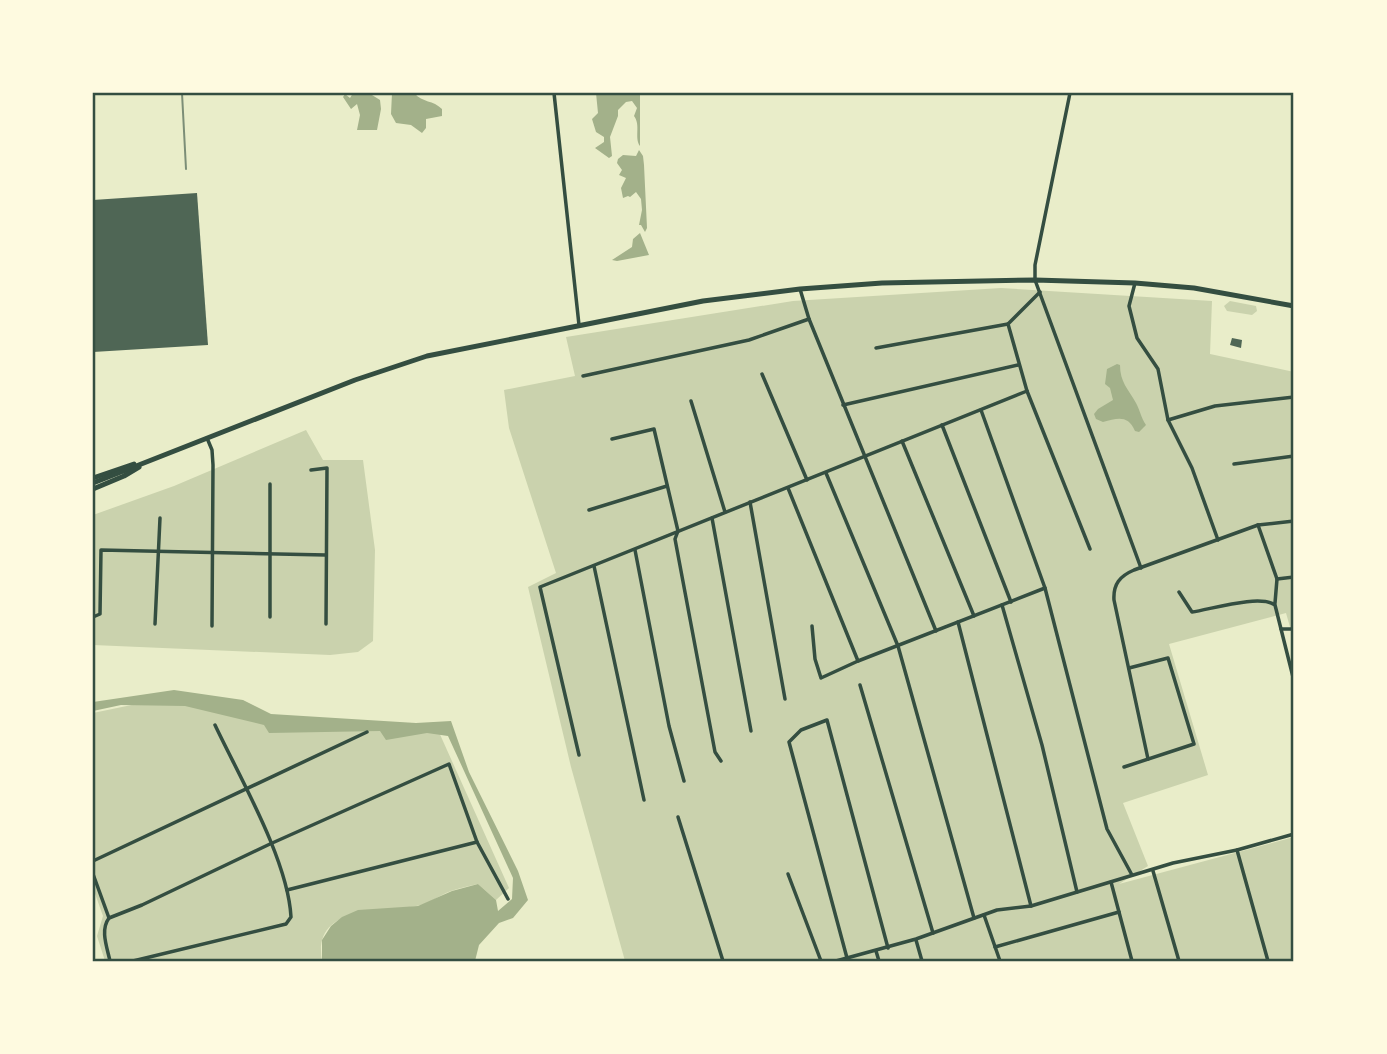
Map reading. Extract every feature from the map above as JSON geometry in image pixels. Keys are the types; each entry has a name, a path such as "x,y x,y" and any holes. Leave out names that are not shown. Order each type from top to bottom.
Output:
{"main road":[{"path":"93,480 118,468 154,459 345,384 428,356 703,301 800,289 882,283 1035,279 1194,288 1294,306"},
{"path":"93,489 154,459"}],"street":[{"path":"554,93 579,325"},
{"path":"1070,93 1035,265 1035,279 1141,568"},
{"path":"1135,283 1129,306 1137,338 1158,369 1168,420 1192,468 1218,540"},
{"path":"800,289 843,405 936,631"},
{"path":"876,348 1008,324 1040,292"},
{"path":"583,376 750,340 809,319"},
{"path":"1008,324 1027,391 1090,549"},
{"path":"843,405 1018,365"},
{"path":"762,374 807,480"},
{"path":"579,755 540,587 1027,391"},
{"path":"1168,420 1215,406 1294,397"},
{"path":"691,401 725,512"},
{"path":"981,410 1045,588 1107,828 1132,875"},
{"path":"942,425 1011,602"},
{"path":"612,439 654,429 678,531 675,539 715,752 720,761"},
{"path":"207,438 212,450 212,626"},
{"path":"902,441 974,616"},
{"path":"1234,464 1294,456"},
{"path":"311,470 327,468 326,624"},
{"path":"826,473 898,646 974,919"},
{"path":"270,484 270,617"},
{"path":"589,510 667,486"},
{"path":"788,488 858,661"},
{"path":"750,502 785,699"},
{"path":"155,624 160,518"},
{"path":"712,518 751,731"},
{"path":"1148,759 1114,600 1115,586 1121,577 1141,568 1258,525 1294,520"},
{"path":"1258,525 1276,579 1275,605 1294,681"},
{"path":"93,618 100,614 101,550 326,555"},
{"path":"635,550 669,726 684,781"},
{"path":"594,566 644,800"},
{"path":"1276,579 1294,577"},
{"path":"812,626 815,659 821,678 1045,588"},
{"path":"1179,592 1192,612 1256,601 1269,600 1275,605"},
{"path":"1002,605 1042,745 1077,892"},
{"path":"958,622 1031,906"},
{"path":"1281,629 1294,629"},
{"path":"1124,767 1195,744 1168,658 1129,668"},
{"path":"860,685 933,933"},
{"path":"847,958 789,742 801,730 827,720 888,948"},
{"path":"133,961 286,924 290,920 288,890 271,844 215,725"},
{"path":"93,861 367,732"},
{"path":"110,961 104,932 109,918 449,764 478,842 508,899"},
{"path":"677,817 723,961"},
{"path":"836,961 916,939 997,909 1031,906 1173,863 1237,850 1294,834"},
{"path":"288,890 478,842"},
{"path":"1237,850 1268,961"},
{"path":"1153,871 1179,961"},
{"path":"93,874 109,918"},
{"path":"788,874 821,961"},
{"path":"1111,882 1131,960 1123,961"},
{"path":"995,947 1119,912"},
{"path":"984,915 1000,961"},
{"path":"916,939 922,961"},
{"path":"876,951 879,961"}],"shaded area":[{"path":"353,93 372,95 380,100 377,130 357,130 360,115 357,104 351,109 343,97 345,94 350,98"},
{"path":"392,93 414,93 439,106 442,116 426,119 426,128 422,133 411,125 396,123 391,114"},
{"path":"596,93 640,93 640,146 634,116 637,108 632,101 626,102 618,110 610,137 612,156 609,158 595,148 604,142 604,137 596,132 592,119 598,113"},
{"path":"639,150 644,165 645,232 639,225 641,199 636,192 623,198 621,188 626,178 619,175 622,170 617,163 623,155 636,156"},
{"path":"640,233 649,255 612,260 632,247 633,239"},
{"path":"1001,288 1212,301 1210,354 1294,372 1294,641 1286,613 1169,644 1208,775 1123,803 1148,866 1119,884 1294,837 1294,961 625,961 571,767 528,587 556,573 509,428 504,390 575,376 566,337 793,301"},
{"path":"1230,301 1256,306 1257,311 1252,315 1227,311 1224,306"},
{"path":"1120,365 1123,381 1146,425 1139,432 1126,420 1103,422 1096,419 1094,414 1113,400 1110,388 1105,384 1107,369"},
{"path":"306,430 323,460 363,460 375,550 373,641 358,652 330,655 93,645 93,515 174,486"},
{"path":"174,690 243,700 271,714 416,723 451,721 469,772 518,871 528,900 513,918 499,923 479,945 475,961 322,961 322,940 331,926 342,917 358,910 418,906 452,891 478,884 496,900 498,911 512,899 513,878 448,736 427,733 386,740 380,731 269,733 264,725 185,706 121,705 93,711 93,702"},
{"path":"170,697 283,722 438,730 509,888 496,900 478,884 451,891 420,905 352,915 327,930 322,943 322,961 105,961 97,936 103,916 93,888 93,713"}],"building":[{"path":"197,193 208,345 93,352 93,200"},
{"path":"1232,338 1242,340 1241,348 1230,345"}],"railway":[{"path":"182,93 186,169"}]}
